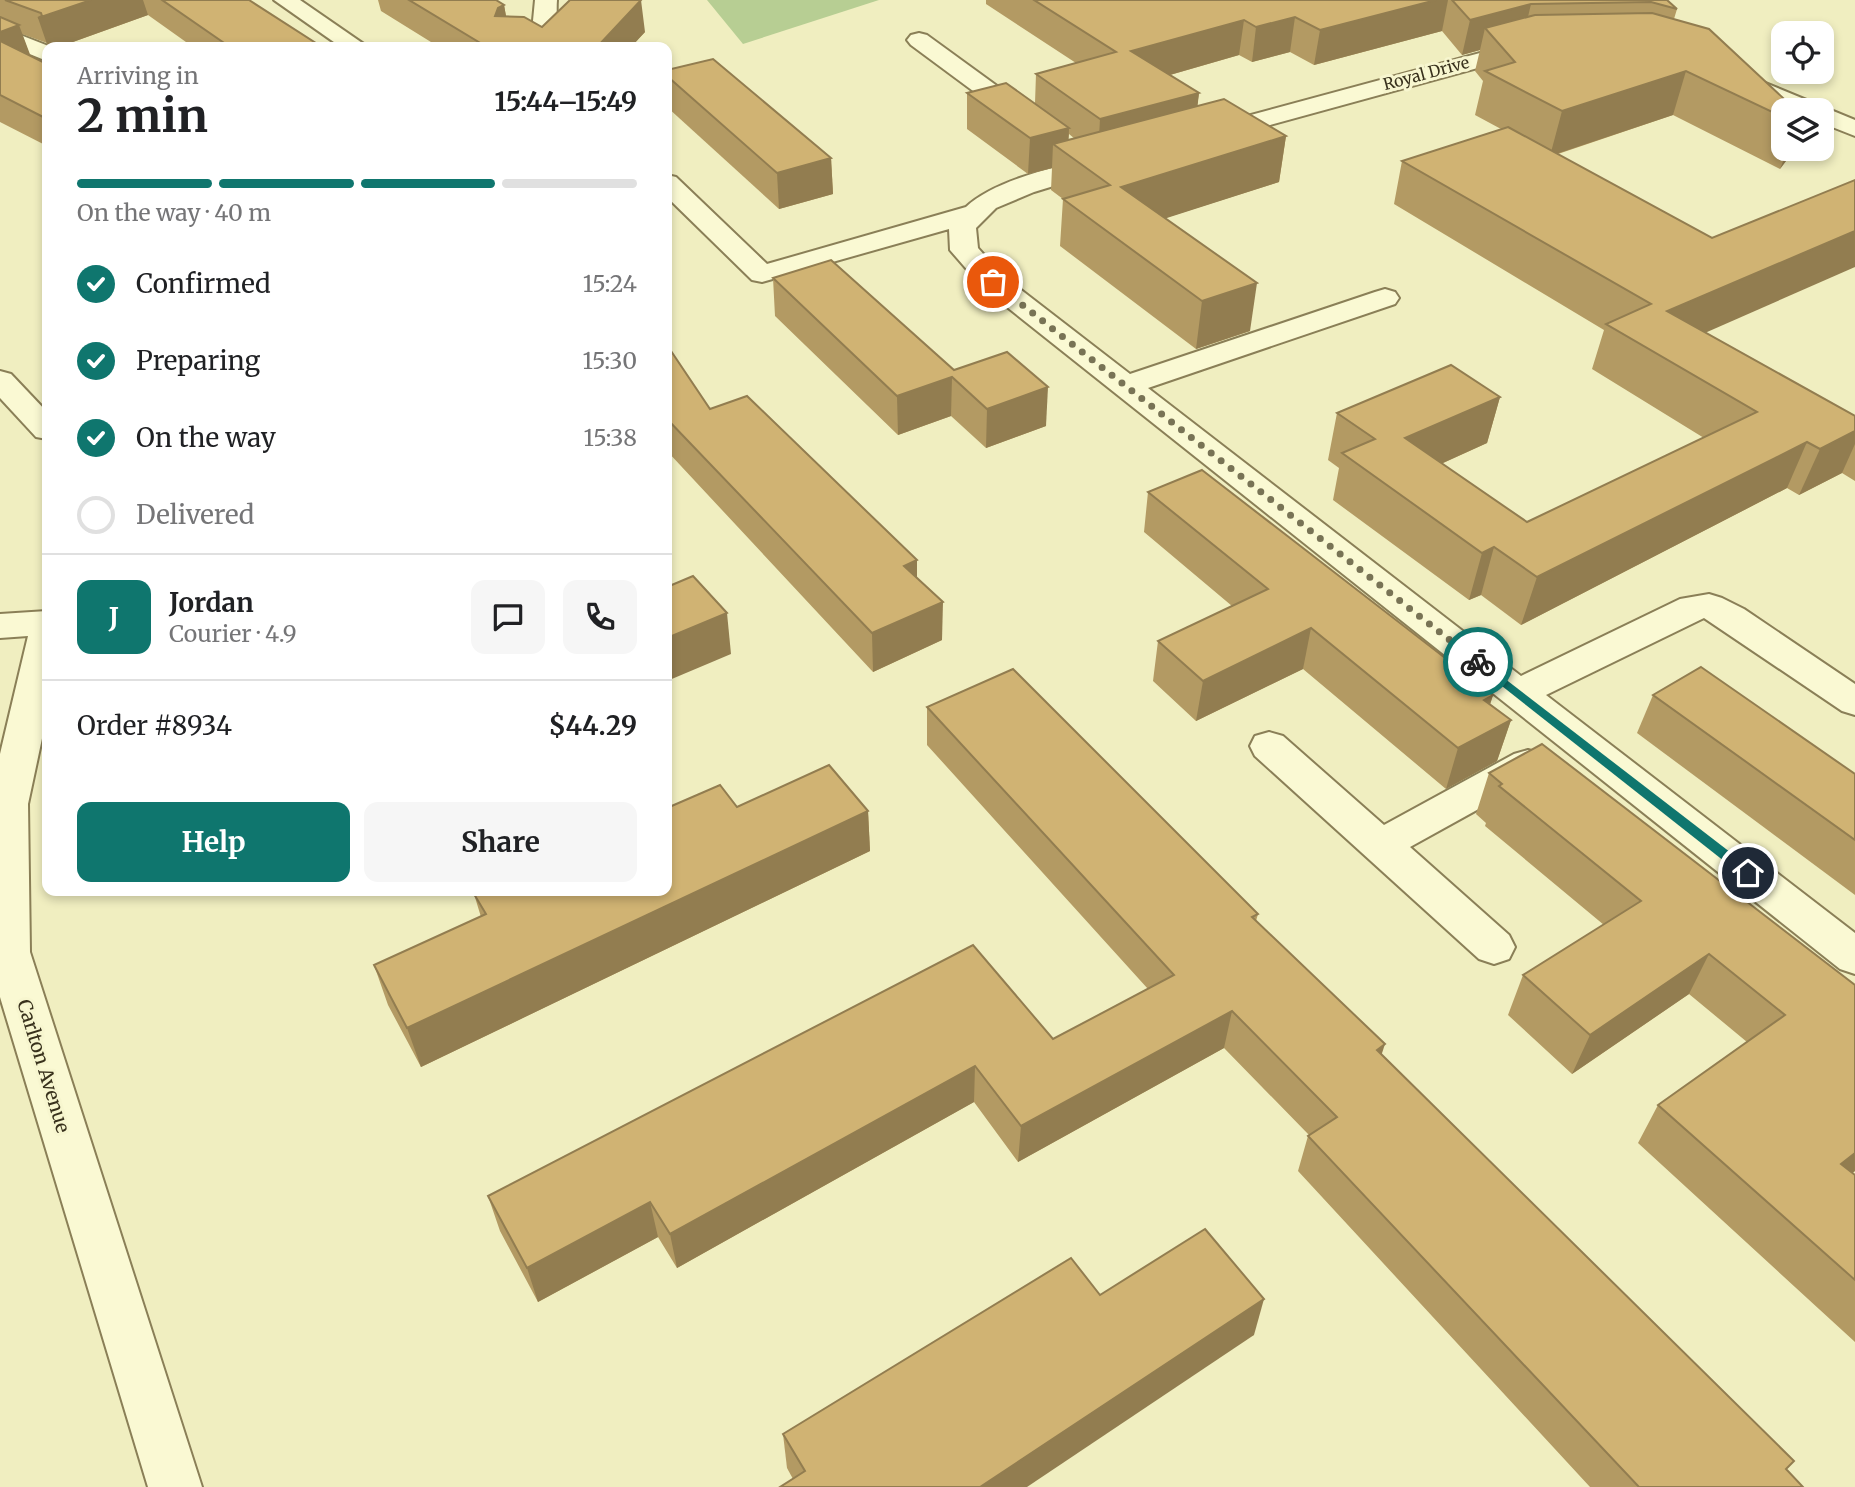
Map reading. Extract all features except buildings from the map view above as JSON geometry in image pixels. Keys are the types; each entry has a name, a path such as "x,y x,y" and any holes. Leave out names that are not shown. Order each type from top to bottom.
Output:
{"street":[{"path":"285,0 348,42"},
{"path":"526,42 543,35 546,0"},
{"path":"0,34 42,52"},
{"path":"919,40 1048,135"},
{"name":"Royal Drive","path":"1185,140 1511,51 1550,47"},
{"path":"1715,68 1784,98"},
{"path":"1834,119 1855,128"},
{"path":"1120,158 1081,159 987,202 962,226 964,250 993,282 1855,957"},
{"path":"672,188 762,274 976,213"},
{"path":"1125,386 1385,298"},
{"path":"3,387 42,425"},
{"path":"1518,693 1693,607 1709,606 1731,617 1855,702"},
{"path":"0,626 42,623"},
{"name":"Carlton Avenue","path":"42,656 8,804 8,952 175,1487"},
{"path":"1381,845 1576,738"},
{"path":"1269,746 1494,947"}],"green space":[{"path":"707,0 879,0 743,44"}],"way so far":[{"path":"993,282 1478,662"}],"route":[{"path":"1478,662 1748,873"}]}
